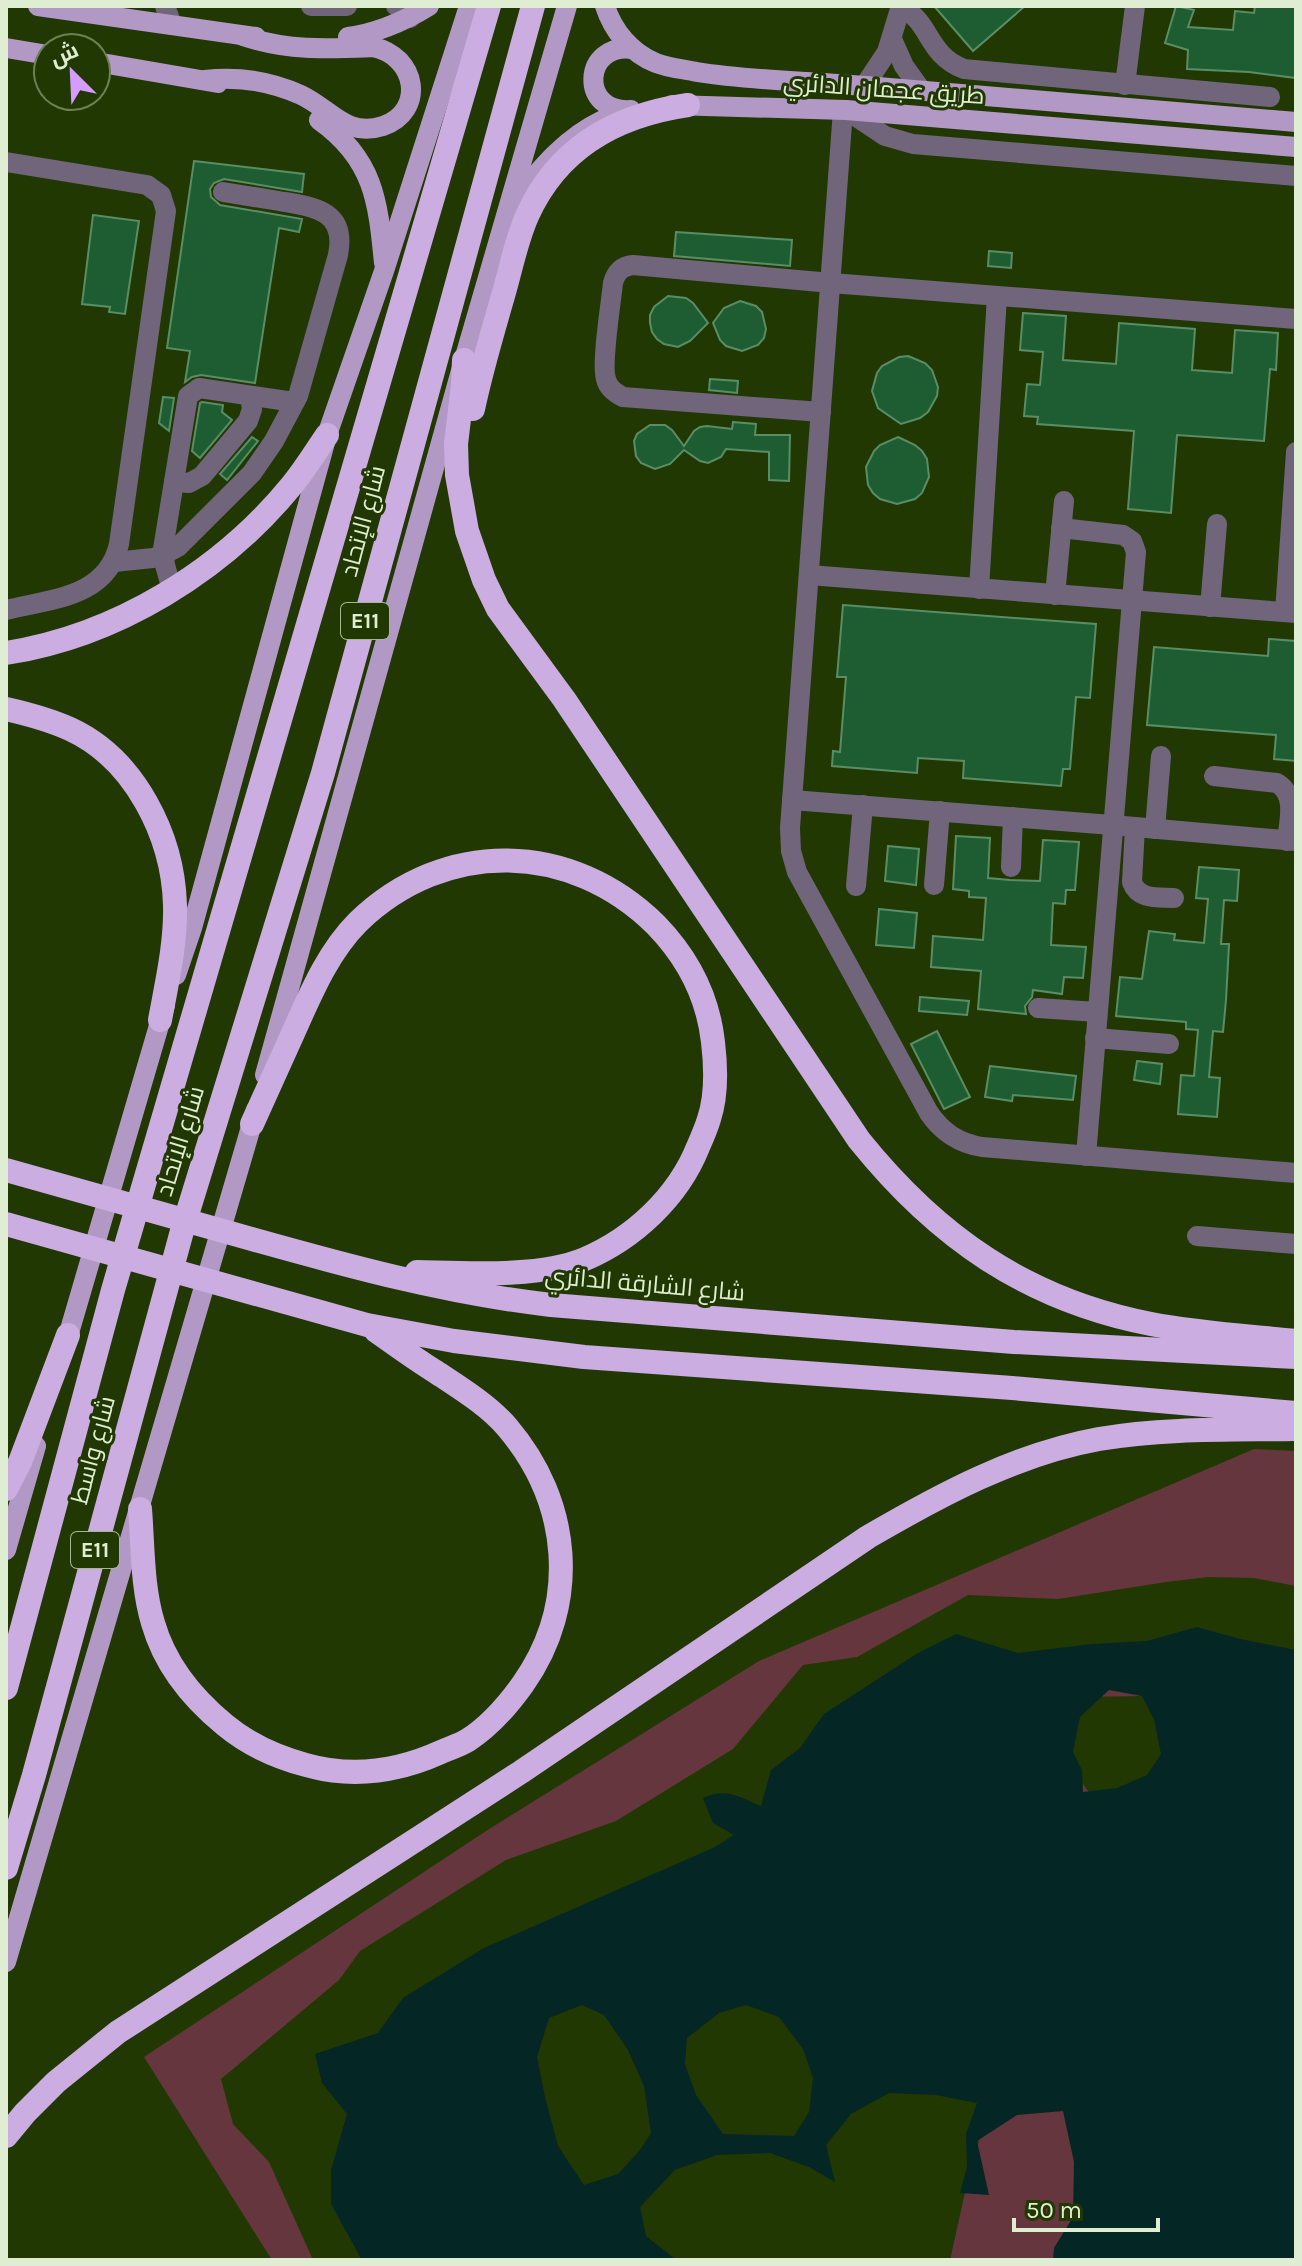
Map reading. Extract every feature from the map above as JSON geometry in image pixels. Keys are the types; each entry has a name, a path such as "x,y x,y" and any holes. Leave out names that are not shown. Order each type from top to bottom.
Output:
{"highway":[{"name":"شارع الإتحاد","path":"138,1204 489,6"},
{"name":"شارع الإتحاد","path":"182,1231 323,773 533,6"},
{"path":"564,699 502,585 485,539 472,476 473,411 518,240 538,193 578,148 602,131 659,109 688,105"},
{"path":"464,360 456,444 457,475 467,531 498,609 564,699 859,1140 885,1173 949,1233 986,1259 1066,1299 1108,1314 1152,1324 1296,1341"},
{"path":"6,653 45,645 99,626 172,590 230,548 262,517 292,485 327,435"},
{"path":"6,709 37,716 73,730 106,752 134,781 154,816 167,852 175,903 173,948 160,1020"},
{"path":"252,1124 314,988 335,950 358,922 421,879 455,867 492,860 529,861 565,868 609,887 640,909 672,941 696,979 711,1022 716,1071 706,1129 692,1163 664,1203 627,1236 583,1260 537,1270 367,1272"},
{"name":"شارع الشارقة الدائري","path":"6,1170 367,1272 457,1292 551,1305 1014,1342 1296,1357"},
{"name":"شارع واسط","path":"6,1688 138,1204"},
{"path":"6,1224 367,1325 454,1341 544,1354 1012,1388 1296,1413"},
{"name":"شارع واسط","path":"6,1868 182,1231"},
{"path":"140,1509 146,1591 153,1624 165,1654 182,1683 204,1707 240,1737 282,1759 327,1771 374,1773 416,1764 469,1740 506,1708 535,1667 550,1635 560,1597 562,1551 551,1504 533,1463 506,1426 470,1394 367,1325"},
{"path":"6,1489 20,1462 68,1335"},
{"path":"6,2136 56,2082 118,2032 521,1772 868,1537 909,1513 967,1483 1031,1457 1098,1439 1168,1431 1296,1429"}],"main road":[{"path":"38,6 169,16 299,49 383,49 393,54 406,69 411,89 409,100 391,122 363,130 342,123 319,105 284,88 229,77 205,80"},
{"path":"243,36 339,39 376,32 403,12 429,6"},
{"path":"6,1550 160,1020 192,928 327,435 384,271 469,6"},
{"path":"6,1962 252,1124 464,360 567,6"},
{"path":"605,6 611,22 629,45"},
{"path":"619,6 621,30 629,45"},
{"path":"629,45 614,49 599,60 593,78 598,96 604,103 631,110"},
{"name":"طريق عجمان الدائري","path":"629,45 653,62 665,66 723,76 1296,122"},
{"path":"6,48 32,52"},
{"path":"112,65 256,91 293,105 323,122 348,147 375,194 384,271"},
{"name":"طريق عجمان الدائري","path":"508,209 541,168 574,137 592,125 631,110 669,105 845,110 1296,147"}],"street":[{"path":"311,6 347,6"},
{"path":"865,85 880,65 892,39 901,6 920,22 938,53 964,69 1270,97"},
{"path":"1125,85 1135,6"},
{"path":"892,39 904,66 922,91"},
{"path":"1296,176 913,144 885,136 845,110 790,839 797,872 935,1122 951,1137 971,1146 1296,1173"},
{"path":"6,162 147,185 161,195 166,211 114,562 99,580 78,592 6,610"},
{"path":"114,562 143,560 171,551 199,528 252,473 274,441 302,383 341,245 340,234 330,216 312,206 223,192"},
{"path":"821,412 623,397 609,386 604,371 613,283 617,272 627,266 1296,319"},
{"path":"979,589 997,296"},
{"path":"172,590 168,516 186,400 191,392 199,388 294,402"},
{"path":"174,482 189,483 202,476 248,421 252,409 250,396"},
{"path":"809,575 1290,613 1296,452"},
{"path":"1055,595 1064,501"},
{"path":"168,516 199,528"},
{"path":"1210,607 1217,524"},
{"path":"1061,528 1123,535 1132,541 1136,552 1086,1156"},
{"path":"171,551 194,575"},
{"path":"1161,756 1132,882 1133,888 1141,895 1174,898"},
{"path":"792,800 1292,841 1289,795 1282,786 1214,776"},
{"path":"856,886 863,805"},
{"path":"934,885 940,811"},
{"path":"1011,867 1013,817"},
{"path":"1038,1008 1097,1012"},
{"path":"1095,1038 1169,1044"},
{"path":"1197,1236 1296,1244"}],"shaded area":[{"path":"1254,1449 1296,1451 1296,1586 1254,1578 1208,1577 1058,1599 968,1595 857,1657 803,1665 733,1749 616,1821 506,1860 360,1951 339,1980 221,2079 233,2124 269,2162 313,2260 272,2260 144,2057 486,1831 759,1661"},
{"path":"1019,1661 1142,1696 1082,1697 1061,1740 1076,1774 1100,1808 1070,2260 950,2260 968,2179 1001,2064"}],"water":[{"path":"1197,1627 1296,1650 1296,2260 1053,2260 1054,2248 1073,2217 1074,2162 1063,2111 1017,2115 977,2141 989,2195 960,2193 967,2167 966,2134 977,2103 936,2095 889,2093 851,2114 826,2145 835,2182 809,2167 770,2153 717,2155 675,2170 640,2207 646,2236 680,2260 362,2260 331,2204 331,2170 347,2114 322,2083 315,2054 378,2033 403,1998 484,1948 713,1848 734,1835 713,1823 703,1798 726,1793 761,1806 771,1770 800,1748 824,1714 918,1653 956,1634 1018,1653 1147,1641","holes":["1109,1690 1142,1696 1154,1719 1161,1754 1147,1775 1117,1788 1083,1792 1082,1770 1073,1752 1080,1717","582,2005 604,2015 628,2050 644,2086 651,2133 618,2174 584,2185 558,2146 545,2097 537,2057 549,2018","746,2005 779,2017 803,2049 813,2078 809,2112 794,2136 723,2134 696,2095 685,2064 687,2038 719,2013"]}],"building":[{"path":"934,6 1025,6 973,51"},
{"path":"1176,6 1194,10 1188,27 1233,30 1235,11 1254,13 1255,6 1296,6 1296,78 1187,69 1188,50 1165,43"},
{"path":"194,161 304,174 302,192 224,179 214,183 210,189 211,197 220,205 302,219 299,232 279,228 255,383 201,375 185,382 190,351 167,348"},
{"path":"93,215 139,221 125,314 109,312 110,307 82,304"},
{"path":"676,232 792,240 790,266 674,256"},
{"path":"989,251 1012,253 1011,268 988,266"},
{"path":"668,296 686,298 708,323 690,341 678,347 657,339 650,323 654,307"},
{"path":"740,301 756,306 762,312 766,329 758,345 742,351 726,346 713,323 724,308"},
{"path":"1023,313 1066,316 1063,360 1116,364 1119,323 1195,329 1192,370 1232,373 1235,330 1278,333 1276,370 1270,369 1264,441 1177,435 1171,513 1128,509 1134,431 1037,424 1038,417 1024,416 1027,384 1040,385 1043,352 1020,350"},
{"path":"908,356 925,363 932,370 938,387 937,396 928,412 901,424 878,408 872,391 882,366"},
{"path":"710,379 738,381 737,393 709,390"},
{"path":"163,397 174,398 169,431 159,423"},
{"path":"202,402 223,405 222,412 232,420 200,458 192,451"},
{"path":"733,422 756,424 755,435 790,435 789,481 769,480 769,452 726,449 721,457 708,463 684,450 670,464 655,469 641,463 636,456 634,441 637,434 650,425 665,425 684,446 700,427 732,429"},
{"path":"252,437 258,441 227,480 220,474"},
{"path":"898,437 922,451 927,459 929,477 922,493 915,499 897,504 880,499 873,493 868,485 866,467 880,445"},
{"path":"843,605 1096,624 1090,698 1076,697 1070,769 1063,769 1061,786 963,778 964,761 918,758 917,773 832,766 833,751 840,752 846,677 837,677"},
{"path":"1269,639 1296,641 1296,761 1274,759 1276,735 1147,725 1154,647 1268,656"},
{"path":"956,836 990,838 988,878 1010,880 1040,881 1043,840 1079,842 1075,890 1066,890 1065,904 1053,903 1051,945 1086,947 1083,978 1064,977 1062,994 1033,990 1025,1006 1026,1014 978,1009 981,971 931,967 933,936 983,940 986,898 969,897 969,891 953,889"},
{"path":"888,846 919,849 916,885 885,881"},
{"path":"1199,867 1239,870 1237,901 1224,900 1221,944 1229,944 1226,1000 1223,1032 1213,1031 1209,1077 1220,1078 1217,1117 1178,1114 1181,1075 1194,1076 1198,1030 1186,1029 1186,1022 1116,1016 1120,977 1142,979 1149,931 1175,934 1174,940 1204,943 1208,899 1196,898"},
{"path":"879,909 917,913 914,948 876,945"},
{"path":"920,997 969,1001 967,1015 919,1011"},
{"path":"937,1031 970,1097 944,1109 911,1044"},
{"path":"1137,1061 1162,1064 1160,1084 1134,1080"},
{"path":"990,1066 1076,1076 1073,1100 1013,1095 1012,1101 985,1097"}]}
